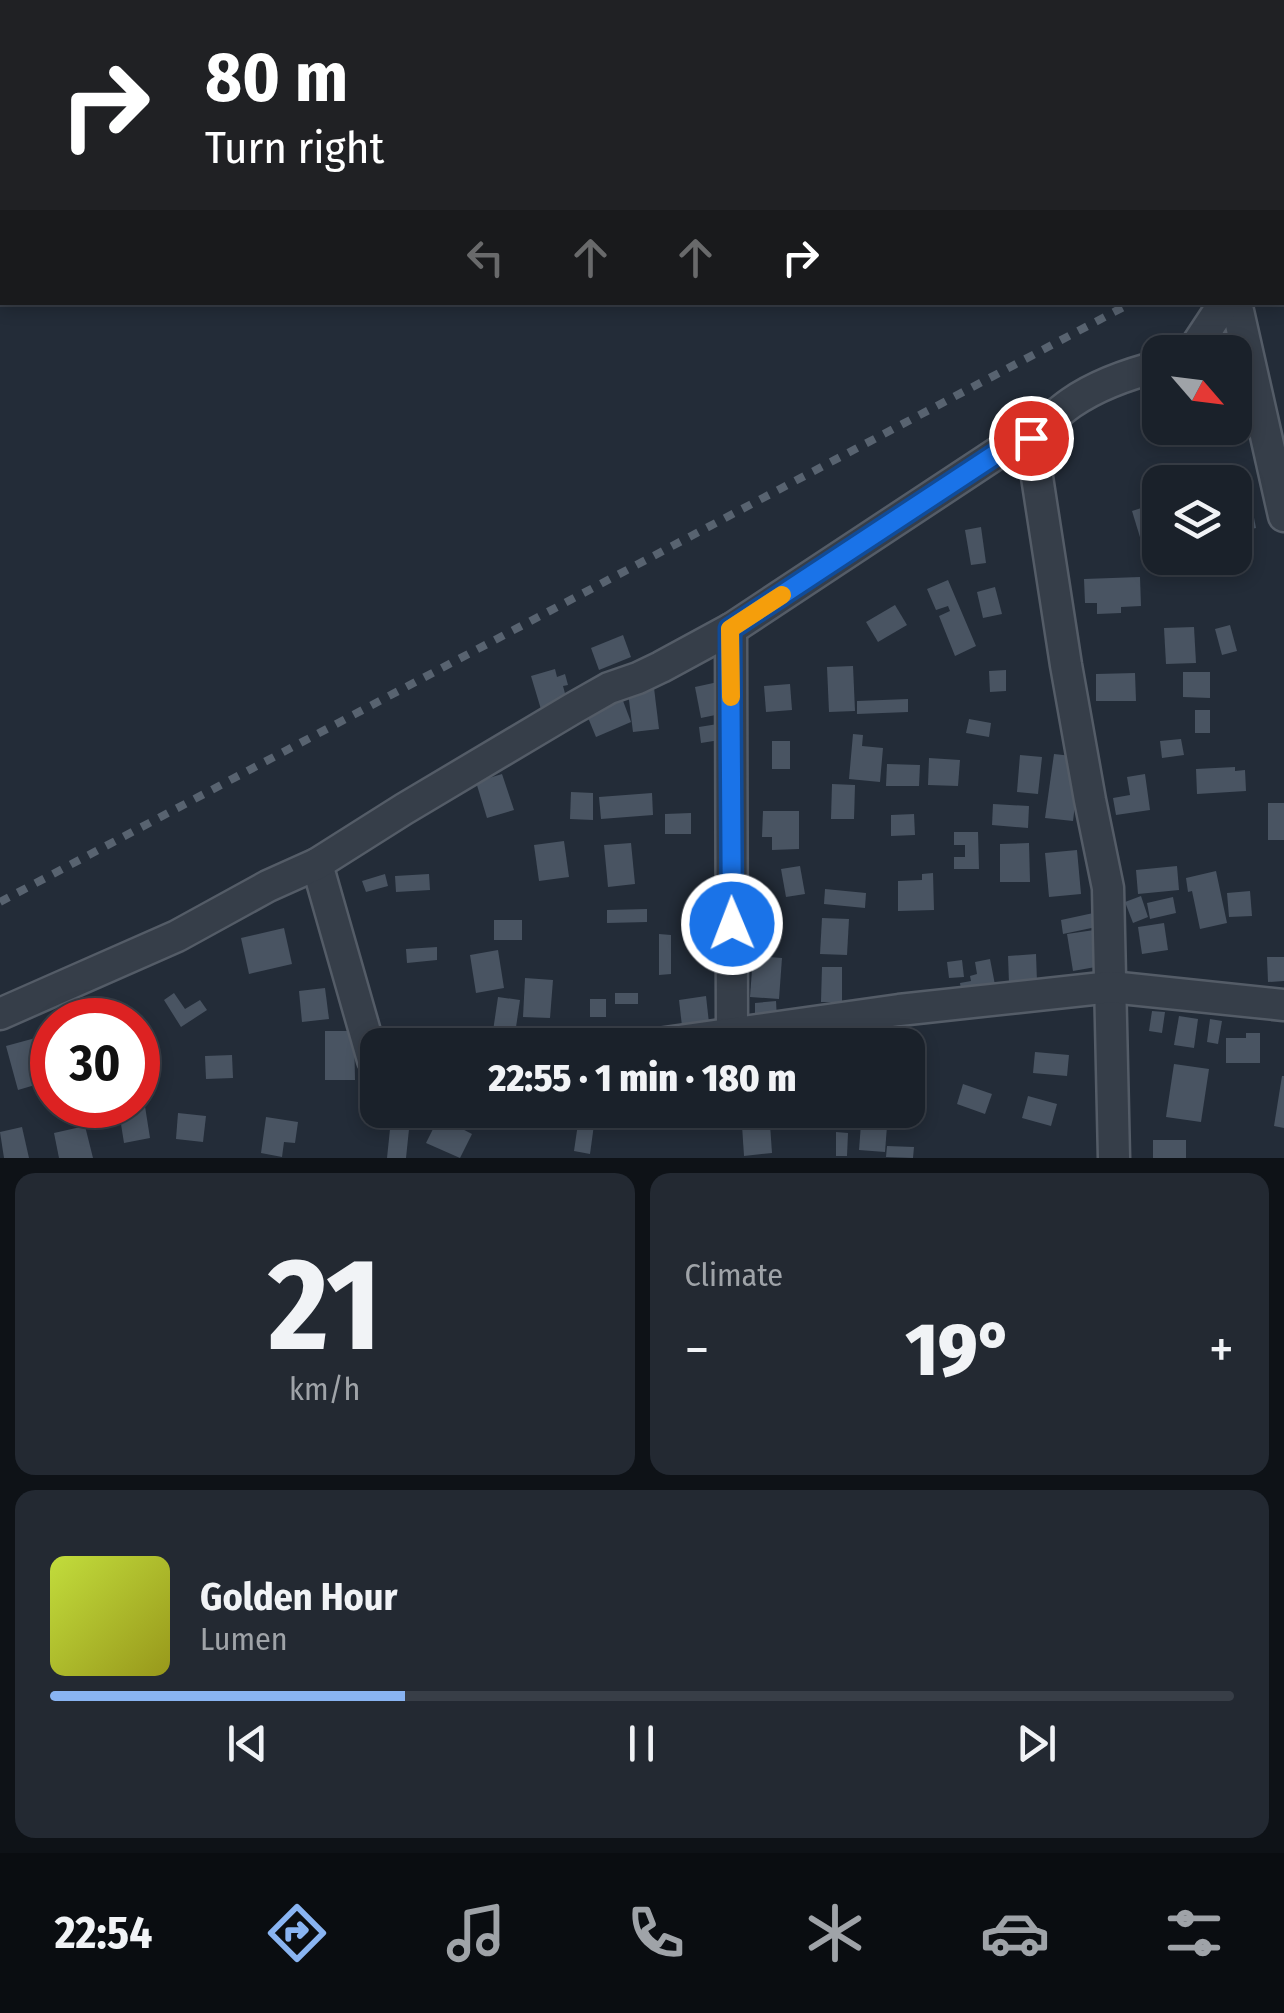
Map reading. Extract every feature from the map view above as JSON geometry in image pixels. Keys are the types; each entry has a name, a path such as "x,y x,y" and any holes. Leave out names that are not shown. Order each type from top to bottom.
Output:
{"street":[{"path":"1204,335 1224,305"},
{"path":"1236,305 1239,335"},
{"path":"0,1014 177,936 268,886 318,864 557,717 730,629 1011,444 1031,438 1069,404 1100,386 1142,372"},
{"path":"1252,399 1284,516"},
{"path":"1031,438 1066,666 1108,888 1114,1158"},
{"path":"730,629 732,1028"},
{"path":"318,864 364,1028"},
{"path":"768,1028 1111,988 1284,1006"}],"building":[{"path":"1142,508 1142,544 1132,511"},
{"path":"981,527 986,563 971,565 965,530"},
{"path":"1140,577 1141,606 1121,607 1121,613 1097,614 1097,603 1085,603 1084,579"},
{"path":"948,580 976,646 955,656 939,616 950,611 948,606 936,610 927,589"},
{"path":"995,587 1002,614 983,618 977,592"},
{"path":"895,605 907,625 878,642 866,622"},
{"path":"1230,625 1237,651 1222,655 1215,629"},
{"path":"1194,627 1196,663 1166,664 1164,628"},
{"path":"623,635 631,657 599,670 591,648"},
{"path":"853,666 855,711 829,712 827,667"},
{"path":"555,669 557,677 565,674 568,685 563,686 569,708 543,716 531,676"},
{"path":"1006,670 1006,691 990,692 989,671"},
{"path":"1183,672 1210,672 1210,698 1183,697"},
{"path":"1135,673 1136,701 1096,701 1096,674"},
{"path":"718,682 725,713 701,718 695,687"},
{"path":"790,684 792,710 766,712 764,686"},
{"path":"654,688 659,729 633,732 628,692"},
{"path":"620,693 631,722 596,737 584,708"},
{"path":"908,699 908,712 857,714 857,701"},
{"path":"1195,710 1210,710 1210,733 1195,733"},
{"path":"969,719 991,723 989,737 966,733"},
{"path":"724,723 726,739 701,743 699,727"},
{"path":"853,734 863,735 862,746 883,748 880,782 849,779"},
{"path":"1181,739 1184,755 1162,758 1160,741"},
{"path":"772,741 790,741 790,769 772,769"},
{"path":"1054,754 1081,757 1073,821 1045,818"},
{"path":"1020,755 1042,757 1038,794 1017,792"},
{"path":"929,758 960,760 958,786 928,785"},
{"path":"887,764 920,765 919,786 886,786"},
{"path":"1235,767 1235,771 1245,770 1246,791 1197,794 1196,769"},
{"path":"502,774 514,810 487,818 476,782"},
{"path":"1145,774 1150,810 1116,815 1113,798 1130,795 1127,777"},
{"path":"832,784 855,785 854,819 831,819"},
{"path":"571,792 593,793 593,820 570,819"},
{"path":"652,793 653,815 601,819 599,797"},
{"path":"1268,803 1284,803 1284,840 1268,840"},
{"path":"993,804 1029,806 1028,828 992,825"},
{"path":"763,811 799,811 799,849 772,850 772,837 762,837"},
{"path":"691,813 691,834 665,834 665,814"},
{"path":"914,814 915,835 891,836 891,815"},
{"path":"954,832 978,832 979,869 954,869 954,857 965,857 965,845 954,845"},
{"path":"564,841 569,877 539,881 534,845"},
{"path":"631,843 635,884 608,887 604,845"},
{"path":"1029,843 1030,882 1000,882 1000,844"},
{"path":"1077,850 1081,894 1049,897 1045,853"},
{"path":"800,866 805,894 786,897 781,869"},
{"path":"1177,866 1179,890 1138,894 1136,870"},
{"path":"1216,871 1227,923 1200,929 1186,878"},
{"path":"933,873 934,910 898,911 898,881 922,880 922,874"},
{"path":"385,874 388,886 366,892 362,881"},
{"path":"429,874 430,890 396,892 395,876"},
{"path":"825,889 866,893 865,908 824,904"},
{"path":"1250,891 1252,916 1229,917 1227,893"},
{"path":"1141,896 1148,917 1133,923 1125,902"},
{"path":"1173,897 1176,913 1150,919 1147,903"},
{"path":"647,909 647,922 607,923 607,910"},
{"path":"1098,912 1101,926 1063,934 1061,920"},
{"path":"822,918 849,919 847,955 820,954"},
{"path":"494,920 522,920 522,940 494,940"},
{"path":"1164,923 1168,950 1142,954 1138,927"},
{"path":"284,928 292,964 249,974 241,938"},
{"path":"1101,929 1107,965 1073,971 1067,934"},
{"path":"659,934 671,935 671,974 659,975"},
{"path":"437,947 437,960 407,963 406,949"},
{"path":"498,950 504,988 476,993 470,955"},
{"path":"1036,954 1037,982 1009,983 1008,956"},
{"path":"753,956 782,958 779,999 750,997"},
{"path":"1267,957 1284,957 1284,981 1268,982"},
{"path":"990,959 996,990 962,996 960,983 971,981 970,976 977,974 975,962"},
{"path":"962,960 964,977 949,978 947,962"},
{"path":"822,967 842,967 842,1002 821,1002"},
{"path":"525,978 553,980 550,1018 523,1017"},
{"path":"325,988 329,1019 302,1022 299,991"},
{"path":"174,993 185,1009 200,1000 207,1010 181,1027 164,1000"},
{"path":"615,993 638,993 638,1004 615,1004"},
{"path":"706,996 709,1023 682,1026 679,1000"},
{"path":"498,997 520,1000 516,1028 493,1028"},
{"path":"590,999 606,999 606,1017 590,1017"},
{"path":"776,1001 777,1019 755,1020 755,1003"},
{"path":"1152,1011 1165,1012 1162,1033 1149,1031"},
{"path":"1179,1016 1198,1019 1194,1048 1174,1045"},
{"path":"1210,1019 1222,1021 1218,1044 1207,1042"},
{"path":"325,1031 354,1031 355,1080 325,1080"},
{"path":"1246,1033 1260,1033 1260,1063 1226,1063 1226,1038 1246,1038"},
{"path":"30,1039 30,1086 18,1090 6,1046"},
{"path":"1035,1052 1069,1055 1067,1076 1033,1073"},
{"path":"232,1055 233,1078 206,1079 205,1056"},
{"path":"1174,1064 1209,1069 1201,1122 1166,1117"},
{"path":"1284,1076 1284,1128 1274,1126"},
{"path":"963,1084 992,1094 985,1114 957,1104"},
{"path":"1028,1096 1057,1104 1051,1126 1022,1118"},
{"path":"178,1113 206,1116 203,1142 176,1139"},
{"path":"266,1117 298,1122 295,1143 284,1142 282,1157 261,1153"},
{"path":"22,1127 29,1158 4,1158 0,1132"},
{"path":"86,1128 93,1158 59,1158 54,1133"},
{"path":"122,1128 148,1128 150,1138 124,1143"},
{"path":"390,1128 409,1128 406,1158 387,1158"},
{"path":"434,1128 460,1128 472,1134 460,1158 426,1143"},
{"path":"577,1128 594,1128 590,1154 574,1151"},
{"path":"742,1128 770,1128 772,1153 744,1156"},
{"path":"861,1128 887,1128 885,1152 859,1150"},
{"path":"836,1132 848,1133 847,1156 836,1156"},
{"path":"1153,1140 1186,1140 1186,1158 1153,1158"},
{"path":"887,1146 914,1147 913,1158 886,1157"}],"railway":[{"path":"0,902 1127,305"}],"slow traffic":[{"path":"731,697 730,629 782,595"}],"route":[{"path":"732,924 730,629 1011,444 1031,438"}]}
